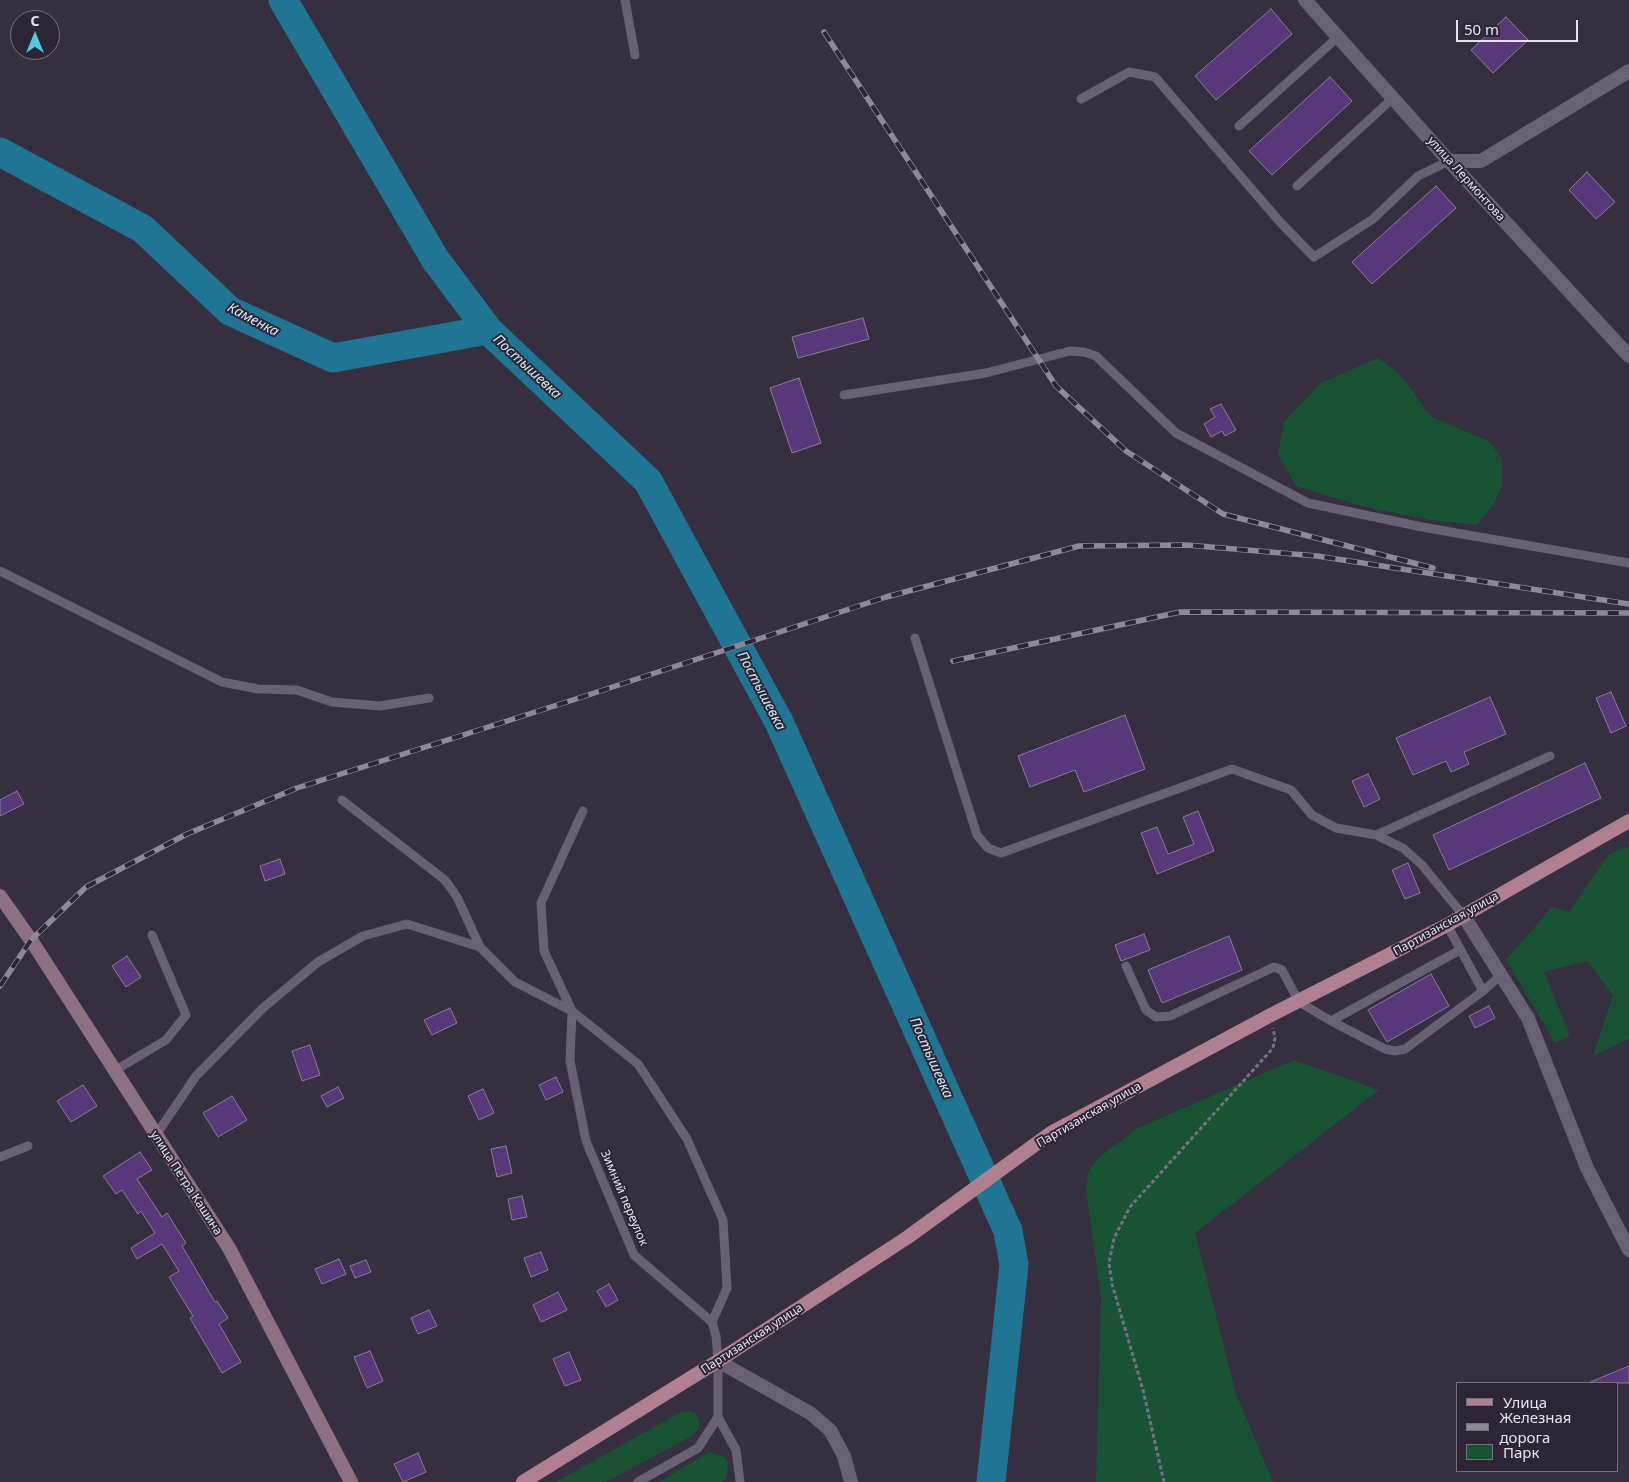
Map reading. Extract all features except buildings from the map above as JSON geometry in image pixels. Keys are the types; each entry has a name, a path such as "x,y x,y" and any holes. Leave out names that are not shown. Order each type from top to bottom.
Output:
{"main road":[{"name":"Партизанская улица","path":"523,1482 718,1361 908,1236 1051,1133 1269,1016 1447,925 1629,822"},
{"name":"улица Петра Кашина","path":"0,896 31,940 229,1248 350,1482"}],"street":[{"name":"улица Лермонтова","path":"1305,0 1449,161 1629,356"},
{"path":"1449,161 1481,161 1629,71"},
{"path":"1463,915 1528,1018 1587,1168 1629,1250"},
{"path":"718,1361 810,1413 830,1430 844,1456 851,1482"}],"lane":[{"path":"625,0 635,55"},
{"path":"1239,126 1338,37"},
{"path":"1081,99 1129,72 1155,77 1280,222 1314,257 1373,219 1418,176 1449,161"},
{"path":"1296,186 1393,98"},
{"path":"844,395 986,373 1070,351 1084,352 1096,356 1176,433 1308,503 1422,527 1629,563"},
{"path":"0,571 222,682 258,689 297,690 332,702 380,706 429,698"},
{"path":"914,638 977,835 988,848 1001,853 1232,769 1291,790 1312,815 1336,828 1376,835 1403,848 1422,865 1463,915"},
{"path":"1376,835 1550,756"},
{"path":"342,800 445,880 457,898 480,947 515,982 572,1011 638,1064 688,1139 723,1220 727,1288 712,1322 716,1336 718,1361 718,1417 736,1450 740,1482"},
{"path":"572,1011 544,951 541,903 583,811"},
{"path":"156,1135 196,1076 263,1008 318,962 364,936 407,924 480,947"},
{"path":"1447,925 1483,991"},
{"path":"114,1070 166,1040 186,1016 152,936"},
{"path":"1331,1021 1460,950"},
{"path":"1126,966 1146,1010 1156,1016 1170,1016 1274,967 1282,970 1299,1002 1384,1049 1395,1051 1405,1049 1483,991 1502,974"},
{"name":"Зимний переулок","path":"572,1011 570,1061 586,1141 634,1255 712,1322"},
{"path":"0,1157 28,1146"},
{"path":"638,1482 698,1448 718,1417"}],"path":[{"path":"1164,1482 1142,1390 1112,1284 1109,1263 1114,1238 1130,1207 1273,1048 1275,1038 1269,1016"}],"green space":[{"path":"1378,358 1401,375 1431,417 1489,441 1502,459 1502,486 1493,505 1477,525 1431,520 1365,507 1296,486 1278,454 1284,422 1321,383"},
{"path":"1629,846 1629,1039 1593,1056 1613,996 1588,961 1544,972 1570,1036 1555,1043 1506,960 1552,907 1569,912 1609,854"},
{"path":"1294,1060 1379,1090 1195,1233 1236,1394 1273,1482 1096,1482 1101,1298 1086,1189 1088,1173 1097,1159 1138,1128"},
{"path":"681,1412 695,1413 699,1419 699,1428 692,1436 606,1482 556,1482"},
{"path":"709,1452 723,1456 728,1462 726,1478 722,1482 659,1482"}],"waterway":[{"name":"Постышевка","path":"283,0 435,259 488,330 648,481 779,722 1008,1231 1014,1265 991,1482"},
{"name":"Каменка","path":"0,152 143,229 230,311 333,358 488,330"}],"railway":[{"path":"824,32 1056,386 1126,451 1223,514 1433,568"},
{"path":"0,986 31,940 86,887 187,834 297,788 886,597 1079,546 1187,545 1317,556 1629,604"},
{"path":"953,661 1180,612 1629,613"}]}
